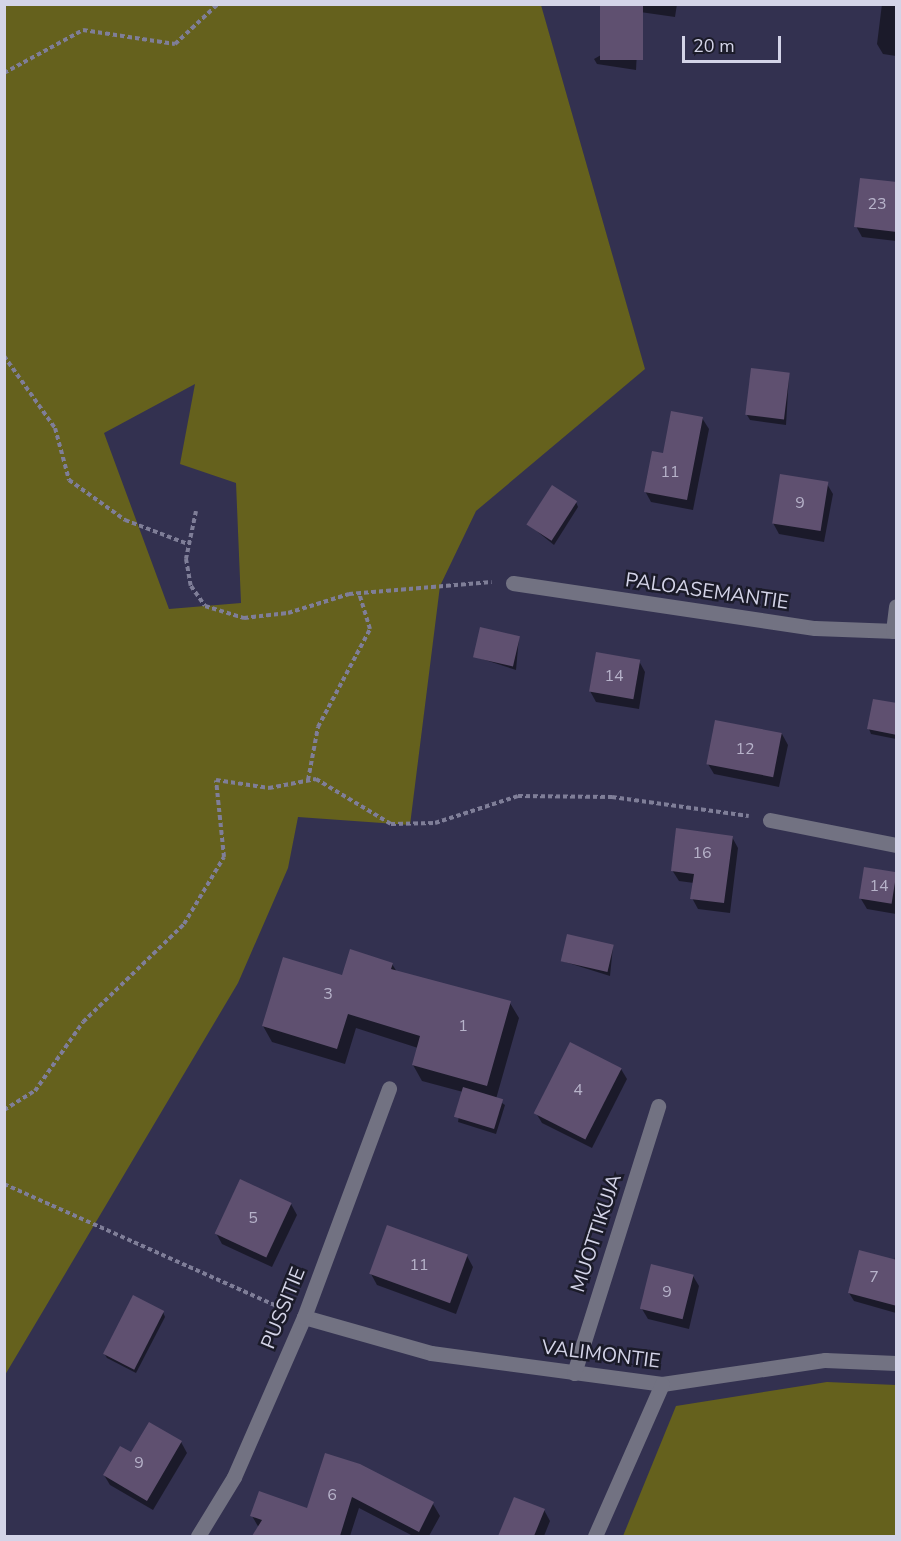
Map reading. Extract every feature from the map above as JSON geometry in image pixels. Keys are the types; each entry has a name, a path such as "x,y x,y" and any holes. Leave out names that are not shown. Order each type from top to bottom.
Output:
{"street":[{"name":"PALOASEMANTIE","path":"513,583 815,628 895,631"},
{"path":"895,631 897,606"},
{"path":"771,820 897,846"},
{"name":"PUSSITIE","path":"198,1536 234,1478 303,1317 389,1088"},
{"name":"MUOTTIKUJA","path":"574,1372 658,1106"},
{"name":"VALIMONTIE","path":"303,1317 431,1353 662,1384 825,1359 897,1363"},
{"path":"595,1536 662,1384"}],"path":[{"path":"4,73 83,30 175,44 218,4"},
{"path":"4,356 55,428 69,480 125,520 188,544"},
{"path":"196,511 188,544 191,586 205,606 244,618 288,613 358,593 464,580 513,583"},
{"path":"308,780 318,727 370,629 358,593"},
{"path":"4,1110 34,1091 83,1022 184,924 224,857 216,780 269,788 316,779 391,824 435,823 518,796 612,797 771,820"},
{"path":"4,1184 303,1317"}],"shaded area":[{"path":"5,4 541,5 645,369 476,511 440,586 410,825 298,817 288,868 238,983 5,1375","holes":["195,384 180,464 236,483 241,603 169,609 104,433"]},
{"path":"827,1382 896,1385 896,1536 623,1536 676,1406"}],"building":[{"path":"600,4 643,4 643,60 600,60"},
{"path":"860,178 897,182 897,232 854,227"},
{"path":"751,368 790,373 784,419 745,415"},
{"path":"671,411 703,417 687,500 644,492 652,451 663,453"},
{"path":"780,474 828,482 821,531 772,523"},
{"path":"552,485 577,501 552,541 526,524"},
{"path":"480,627 520,636 513,666 473,657"},
{"path":"596,652 640,660 633,699 589,691"},
{"path":"873,699 897,703 897,735 867,729"},
{"path":"715,720 782,733 773,777 706,764"},
{"path":"676,828 733,836 724,903 690,899 694,874 671,871"},
{"path":"864,867 896,872 892,904 859,899"},
{"path":"567,934 614,945 607,972 561,961"},
{"path":"350,949 393,963 391,969 511,1001 487,1086 412,1065 420,1036 348,1014 337,1049 262,1026 283,957 342,975"},
{"path":"570,1042 622,1068 585,1140 534,1113"},
{"path":"463,1087 503,1099 494,1129 454,1117"},
{"path":"240,1179 292,1203 266,1257 215,1233"},
{"path":"387,1225 468,1254 450,1303 369,1274"},
{"path":"859,1250 897,1260 897,1306 848,1293"},
{"path":"651,1264 694,1275 683,1319 640,1309"},
{"path":"133,1295 164,1311 134,1370 103,1354"},
{"path":"149,1422 182,1441 147,1501 103,1475 120,1446 131,1452"},
{"path":"325,1453 360,1464 434,1502 419,1532 352,1497 340,1536 252,1536 262,1520 250,1516 259,1491 307,1508"},
{"path":"514,1497 545,1509 534,1536 498,1536"}]}
